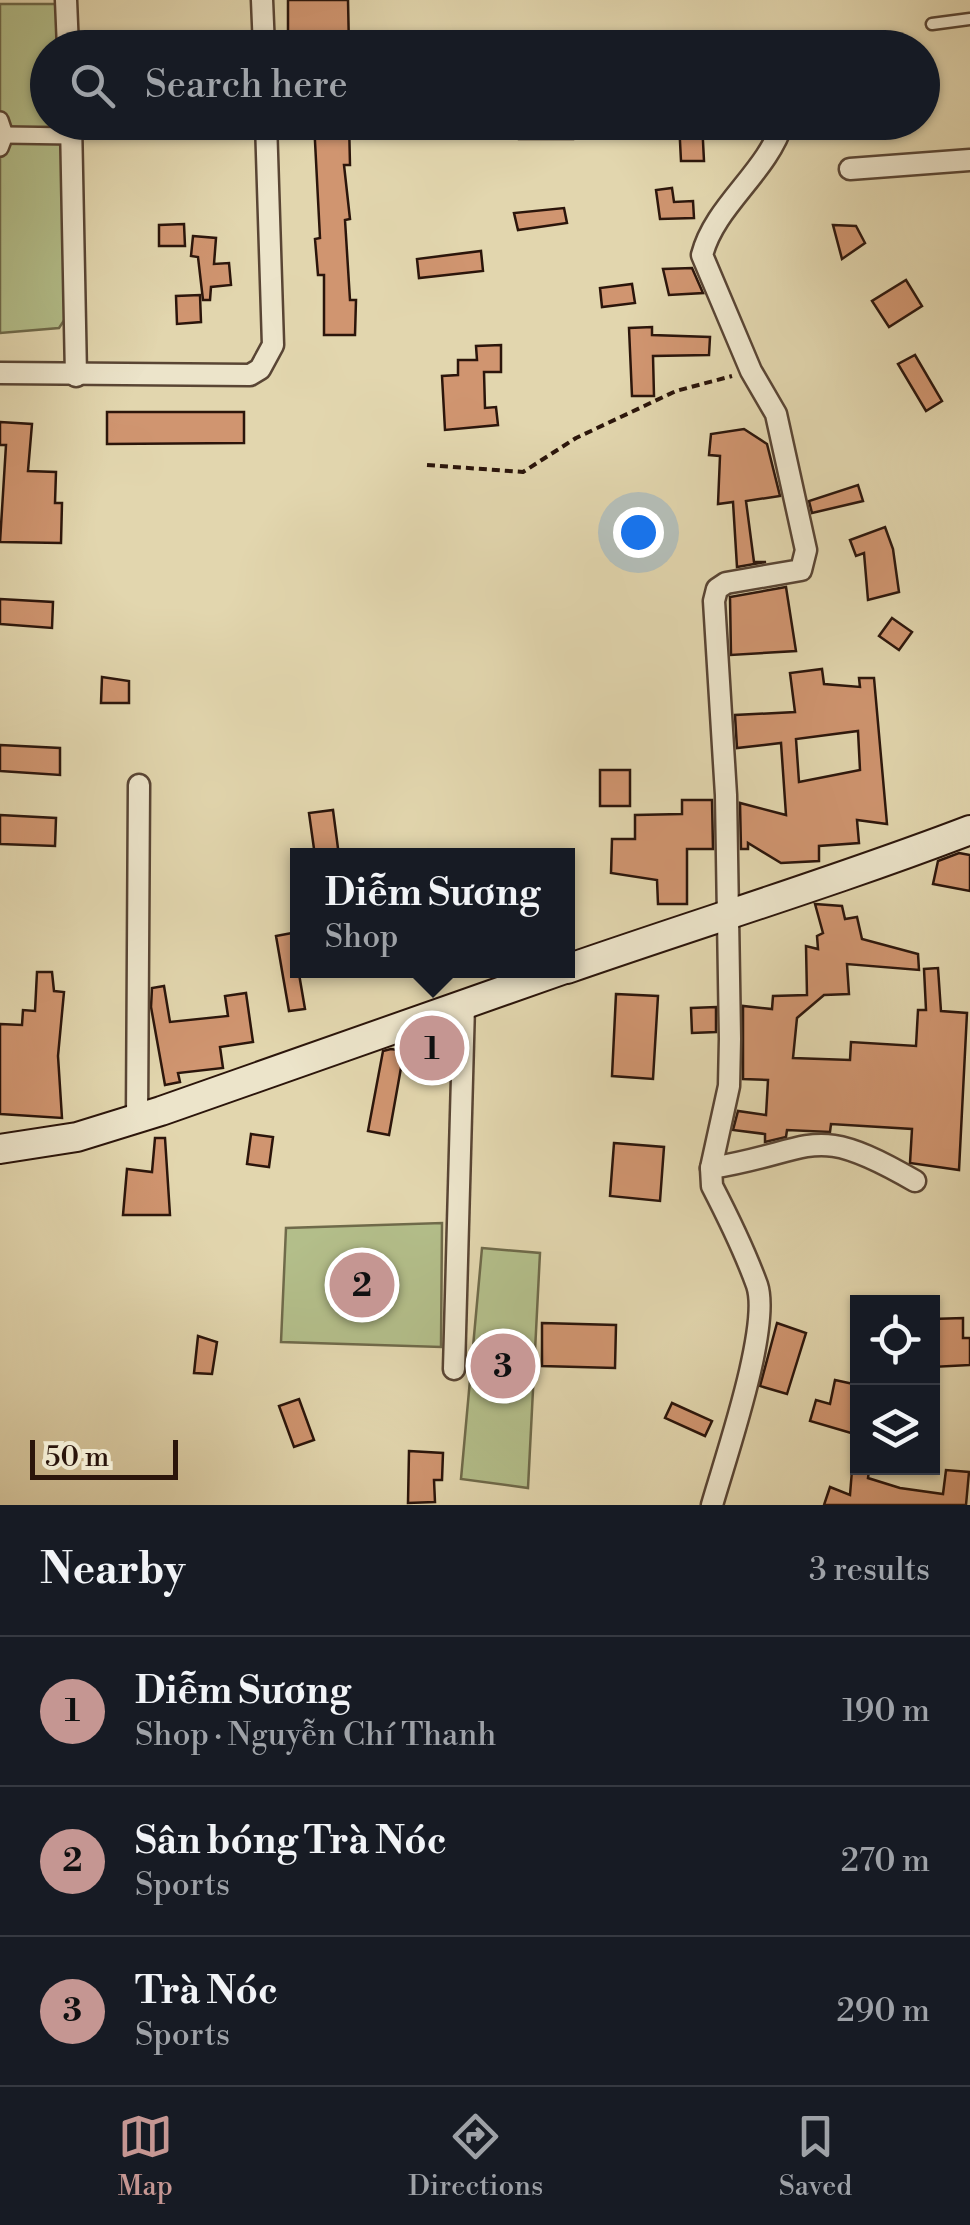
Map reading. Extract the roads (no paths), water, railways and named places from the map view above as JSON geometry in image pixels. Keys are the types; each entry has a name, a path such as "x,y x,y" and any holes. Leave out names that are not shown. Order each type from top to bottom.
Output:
{"main road":[{"path":"575,966 729,912 771,904 970,830"},
{"path":"0,1149 76,1138 542,978"}],"street":[{"path":"66,0 67,30"},
{"path":"262,0 263,30"},
{"path":"2,134 30,132"},
{"path":"71,140 76,376"},
{"path":"0,373 250,375 268,360 274,346 267,140"},
{"path":"712,1505 741,1412 760,1305 757,1286 712,1186 710,1168 729,1086 729,912 714,601 717,589 726,584 790,576 806,562 801,516 776,414 751,370 702,255 707,237 777,140"},
{"path":"850,170 970,160"},
{"path":"137,1118 139,785"},
{"path":"454,1369 464,1005"},
{"path":"710,1168 822,1142 864,1152 916,1181"}],"lane":[{"path":"932,24 970,19"}],"place":[{"name":"Diễm Sương","path":"432,1048"},
{"name":"Sân bóng Trà Nóc","path":"362,1285"},
{"name":"Trà Nóc","path":"503,1366"}]}
